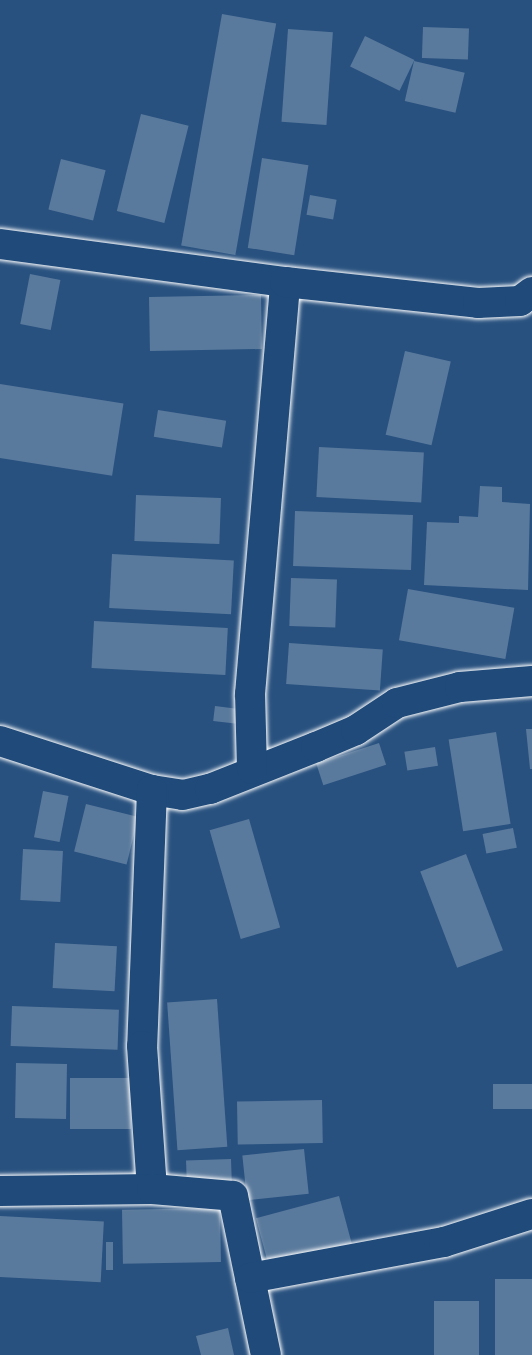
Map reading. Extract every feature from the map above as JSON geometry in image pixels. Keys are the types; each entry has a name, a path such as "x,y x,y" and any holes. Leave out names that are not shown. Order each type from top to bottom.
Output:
{"street":[{"path":"0,244 285,282 478,303 520,301 532,292"},
{"path":"252,769 250,694 285,282"},
{"path":"0,741 152,790 183,794 210,789 252,769 356,730 397,703 460,687 532,681"},
{"path":"152,790 142,1046 152,1189"},
{"path":"0,1191 152,1189 233,1196 266,1355"},
{"path":"250,1278 444,1242 532,1214"}],"building":[{"path":"222,14 276,24 235,255 181,245"},
{"path":"423,27 469,29 468,60 422,58"},
{"path":"288,29 333,32 326,125 282,122"},
{"path":"365,36 414,60 400,91 350,67"},
{"path":"414,61 465,73 455,113 405,101"},
{"path":"141,114 189,126 164,223 117,211"},
{"path":"262,158 308,165 294,255 248,248"},
{"path":"61,159 106,170 93,221 48,209"},
{"path":"310,195 337,200 333,219 307,215"},
{"path":"30,274 60,280 51,330 20,324"},
{"path":"261,295 262,349 150,351 149,297"},
{"path":"405,351 451,362 431,445 386,435"},
{"path":"0,384 123,404 112,476 0,458"},
{"path":"158,410 226,421 222,447 154,437"},
{"path":"319,447 424,452 421,502 316,497"},
{"path":"480,486 502,487 502,502 530,504 528,590 424,585 427,522 459,523 459,516 478,517"},
{"path":"136,495 221,498 219,544 134,541"},
{"path":"295,511 413,515 411,570 293,566"},
{"path":"112,554 234,560 231,614 109,608"},
{"path":"291,578 337,580 335,628 289,626"},
{"path":"408,589 514,608 505,659 399,640"},
{"path":"94,621 228,628 225,675 92,668"},
{"path":"289,643 383,650 380,690 286,684"},
{"path":"215,706 239,709 237,724 213,721"},
{"path":"526,729 532,729 532,769 530,769"},
{"path":"496,732 511,824 463,831 449,740"},
{"path":"379,743 386,765 323,785 316,763"},
{"path":"435,747 438,766 407,771 404,752"},
{"path":"43,791 69,796 60,842 34,837"},
{"path":"86,804 138,817 127,865 74,852"},
{"path":"249,819 280,928 241,939 210,830"},
{"path":"513,828 517,848 486,854 483,834"},
{"path":"23,849 63,851 60,902 20,900"},
{"path":"466,854 503,950 457,968 420,872"},
{"path":"55,943 117,946 115,991 53,988"},
{"path":"217,999 227,1147 177,1150 167,1002"},
{"path":"12,1006 119,1010 118,1050 11,1046"},
{"path":"16,1063 67,1064 66,1119 15,1118"},
{"path":"70,1078 131,1078 131,1129 70,1129"},
{"path":"493,1084 532,1084 532,1109 493,1109"},
{"path":"322,1100 323,1143 238,1144 237,1101"},
{"path":"304,1149 309,1194 247,1200 242,1155"},
{"path":"231,1159 232,1189 187,1191 186,1161"},
{"path":"339,1196 353,1250 270,1272 256,1218"},
{"path":"220,1208 221,1262 123,1264 122,1210"},
{"path":"0,1216 104,1221 101,1282 0,1277"},
{"path":"106,1242 113,1242 113,1270 106,1270"},
{"path":"495,1279 532,1279 532,1355 495,1355"},
{"path":"434,1301 479,1301 479,1355 434,1355"},
{"path":"228,1328 234,1355 201,1355 196,1336"}]}
